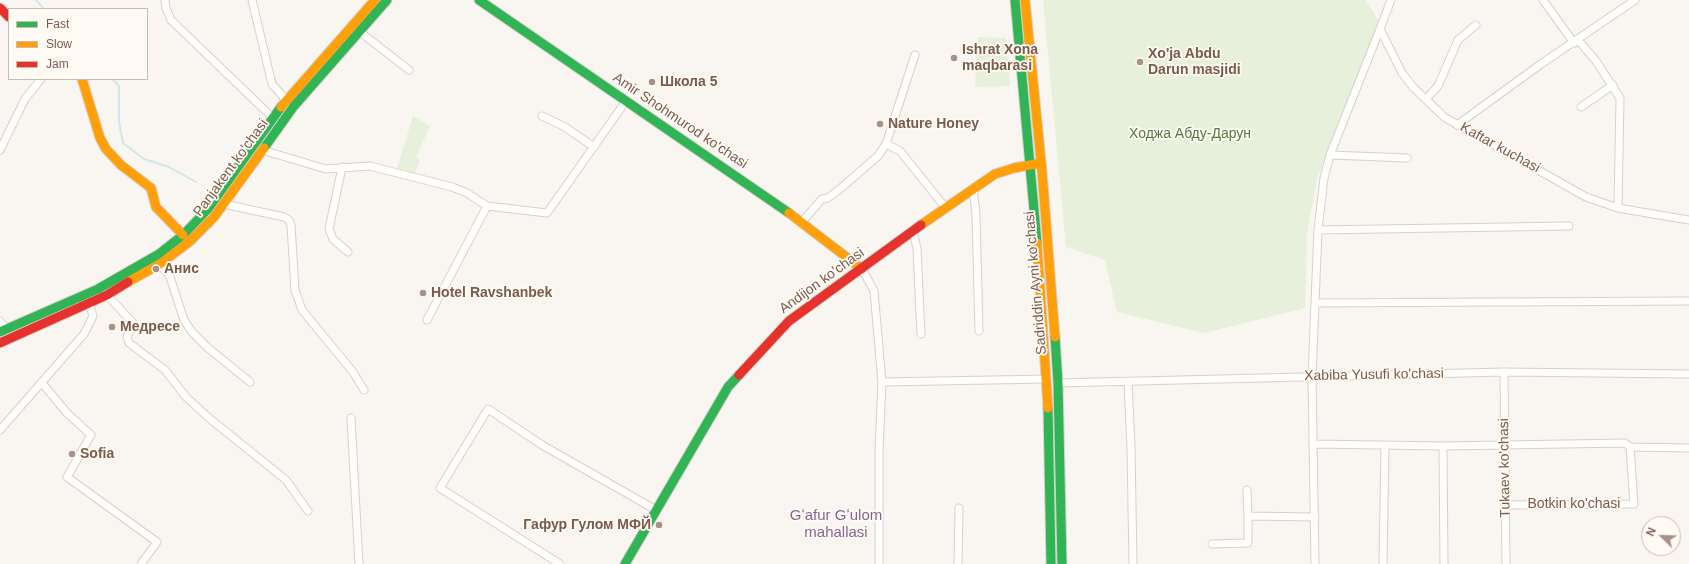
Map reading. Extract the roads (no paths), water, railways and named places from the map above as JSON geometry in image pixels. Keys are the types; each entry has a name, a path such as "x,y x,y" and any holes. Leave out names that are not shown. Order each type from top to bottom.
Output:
{"main road":[{"name":"Panjakent ko'chasi","path":"4,331 98,289 159,254 183,234 207,210 286,100 375,0"},
{"name":"Panjakent ko'chasi","path":"0,343 107,295 160,264 202,230 224,204 294,106 387,0"},
{"name":"Amir Shohmurod ko'chasi","path":"479,0 802,222 862,269"},
{"name":"Sadriddin Ayni ko'chasi","path":"1016,0 1031,165 1047,379 1051,564"},
{"name":"Sadriddin Ayni ko'chasi","path":"1026,0 1041,163 1058,383 1062,564"},
{"path":"0,8 8,16"},
{"path":"82,80 100,138 106,149 121,165 151,188 156,207 183,234"},
{"name":"Andijon ko'chasi","path":"625,564 728,387 789,321 945,207 995,174 1041,163"}],"street":[{"path":"165,0 166,8 171,20 272,118"},
{"path":"252,0 272,84 286,100"},
{"path":"1315,564 1312,376 1318,230 1324,178 1330,154 1391,0"},
{"path":"1543,0 1576,41 1596,61 1620,98 1618,208"},
{"path":"1457,125 1635,0"},
{"path":"1426,99 1438,86 1458,40 1476,25"},
{"name":"Kaftar kuchasi","path":"1380,29 1402,73 1412,87 1444,117 1586,196 1618,208 1689,220"},
{"path":"360,32 409,70"},
{"path":"802,222 822,199 828,198 868,167 878,156 886,144 915,55"},
{"path":"0,150 25,99 40,80"},
{"path":"1581,107 1612,85"},
{"path":"262,150 326,169 370,166 434,182 467,193 487,206 547,213 626,101"},
{"path":"542,116 565,127 594,147"},
{"path":"886,144 900,151 945,207"},
{"path":"1330,154 1407,158"},
{"path":"342,168 329,229 333,239 348,252"},
{"path":"973,188 976,214 979,331"},
{"path":"224,204 284,217 289,220 291,225 295,290 302,310 353,372 364,390"},
{"path":"427,320 487,206"},
{"path":"1318,230 1569,226"},
{"path":"913,231 917,249 921,334"},
{"path":"160,264 170,277 184,320 188,326 204,345 250,382"},
{"path":"862,269 874,291 882,382 879,451 879,564"},
{"path":"107,295 133,323 127,337 129,343 165,370 174,384 209,418 286,480 308,511"},
{"path":"1315,303 1689,301"},
{"path":"0,430 84,334 93,316 89,303"},
{"path":"0,321 4,331"},
{"name":"Xabiba Yusufi ko'chasi","path":"1058,383 1504,372 1689,374"},
{"name":"Tukaev ko'chasi","path":"1504,372 1506,564"},
{"path":"882,382 1047,379"},
{"path":"1128,381 1132,447 1133,564"},
{"path":"42,383 67,413 91,435 67,477 157,542 141,564"},
{"path":"560,564 440,488 488,409 542,446 656,510"},
{"path":"351,418 359,564"},
{"path":"1314,444 1443,446 1625,443 1630,448 1689,448"},
{"path":"1383,564 1385,446"},
{"path":"1443,446 1444,564"},
{"name":"Botkin ko'chasi","path":"1505,505 1634,504 1630,448"},
{"path":"1212,544 1248,543 1247,490"},
{"path":"958,564 959,508"},
{"path":"1248,516 1315,517"}],"waterway":[{"path":"36,0 43,8"},
{"path":"113,80 119,86 119,122 123,143 144,159 169,167 196,182"}],"place":[{"name":"Ishrat Хоnа mаqbаrasi","path":"954,58"},
{"name":"Xo'ja Abdu Darun masjidi","path":"1140,62"},
{"name":"Школа 5","path":"652,82"},
{"name":"Nature Honey","path":"880,124"},
{"name":"Анис","path":"156,269"},
{"name":"Hotel Ravshanbek","path":"423,293"},
{"name":"Медресе","path":"112,327"},
{"name":"Sofia","path":"72,454"},
{"name":"Гафур Гулом МФЙ","path":"659,525"}],"district":[{"name":"Gʻafur Gʻulom mahallasi","path":"836,524"}],"park label":[{"name":"Ходжа Абду-Дарун","path":"1190,134"}]}
